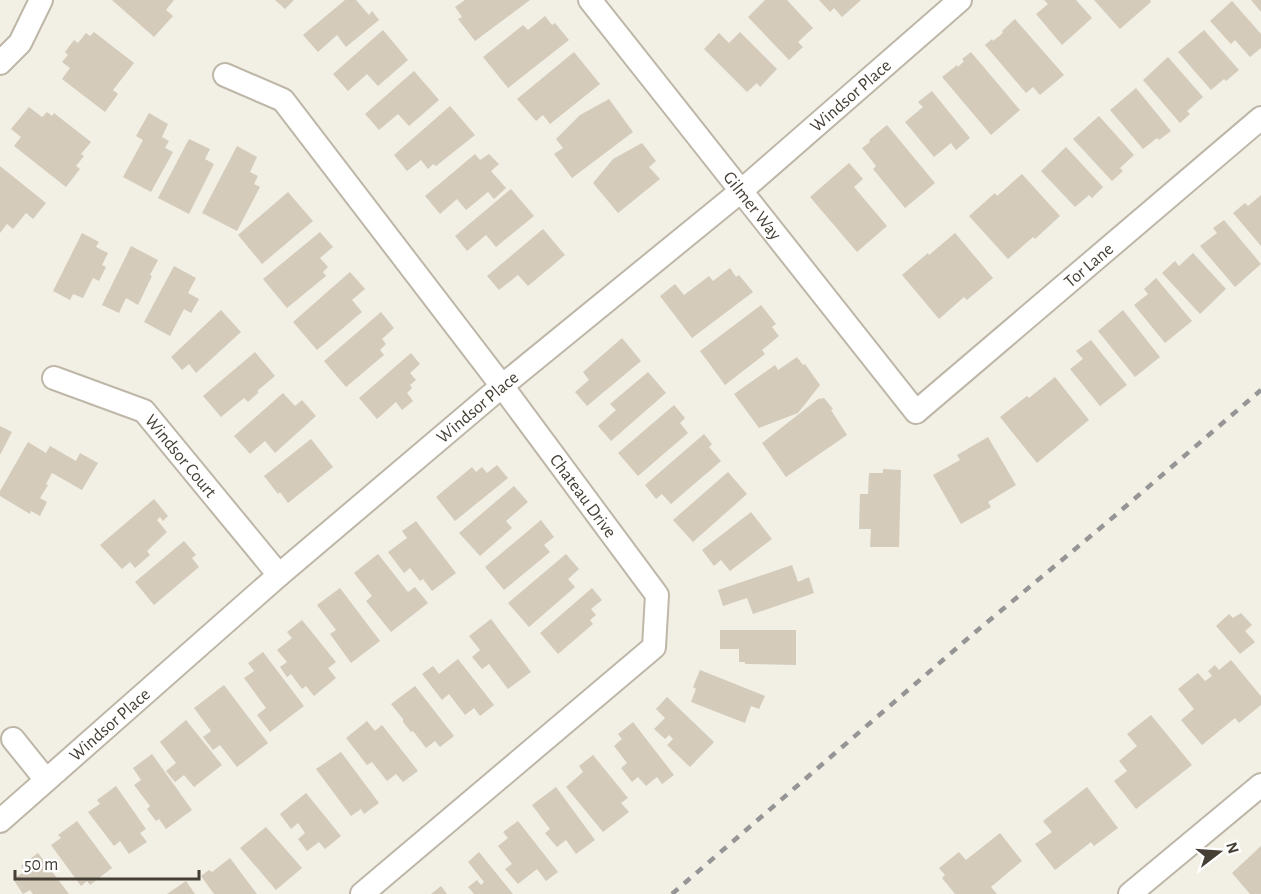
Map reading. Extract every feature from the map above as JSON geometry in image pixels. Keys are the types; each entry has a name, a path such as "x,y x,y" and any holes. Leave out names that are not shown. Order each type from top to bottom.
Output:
{"street":[{"path":"0,63 20,43 41,0"},
{"name":"Gilmer Way","path":"590,0 916,412"},
{"name":"Windsor Place","path":"0,821 279,575 502,386 741,191 960,0"},
{"name":"Chateau Drive","path":"225,75 283,100 502,386 657,595 654,647 362,894"},
{"name":"Tor Lane","path":"916,412 1261,118"},
{"name":"Windsor Court","path":"54,378 144,411 279,575"},
{"path":"13,739 46,780"},
{"path":"1130,894 1261,785"}],"building":[{"path":"112,0 174,0 166,10 173,16 154,37"},
{"path":"275,0 294,0 285,9"},
{"path":"345,0 356,0 369,15 372,11 379,20 346,47 337,35 318,52 303,35"},
{"path":"465,0 530,0 475,41 458,19 462,17 455,7"},
{"path":"765,0 787,0 813,28 798,42 803,47 789,60 748,17"},
{"path":"819,0 861,0 842,17 834,8 830,12"},
{"path":"1044,0 1076,0 1092,18 1062,45 1036,14 1048,4"},
{"path":"1094,0 1150,0 1151,2 1120,29"},
{"path":"1251,0 1261,0 1261,12"},
{"path":"1232,1 1261,34 1261,48 1250,57 1235,40 1231,44 1210,21"},
{"path":"545,16 552,25 555,23 569,40 508,88 483,57 523,25 528,30"},
{"path":"1015,19 1064,75 1040,95 1033,87 1026,93 985,45 1003,33 1002,31"},
{"path":"383,30 408,60 378,86 367,74 348,91 333,74"},
{"path":"1204,30 1239,70 1211,90 1178,52"},
{"path":"94,32 134,63 113,90 118,94 105,112 62,79 70,68 62,62 68,55 65,52 74,40 78,43 86,33 90,36"},
{"path":"740,32 777,69 760,87 757,83 747,92 704,49 719,33 729,43"},
{"path":"574,52 600,84 550,124 543,115 536,121 517,99"},
{"path":"971,52 1020,110 991,135 942,77 957,65 958,67 964,61 962,59"},
{"path":"1168,57 1203,97 1187,111 1190,114 1180,123 1143,80"},
{"path":"414,71 439,100 409,126 398,114 379,130 365,114"},
{"path":"1136,88 1171,131 1143,149 1110,110"},
{"path":"932,91 970,138 956,150 951,143 934,157 905,122 923,107 918,102"},
{"path":"609,99 633,132 572,178 554,154 563,148 556,139 580,115"},
{"path":"450,106 475,135 436,166 433,164 428,169 421,160 407,171 394,155"},
{"path":"29,107 42,117 47,112 52,116 54,113 91,142 81,154 84,156 76,166 80,169 66,187 14,146 21,137 11,129"},
{"path":"149,113 168,124 162,137 169,141 165,148 173,152 151,192 123,177 143,140 136,136"},
{"path":"1099,116 1134,155 1120,168 1123,171 1112,181 1073,139"},
{"path":"887,125 935,183 905,208 873,169 876,166 862,148"},
{"path":"189,139 210,149 205,159 214,164 189,214 158,198"},
{"path":"642,143 656,161 649,167 660,179 618,213 593,183 613,159"},
{"path":"237,146 257,157 250,172 258,176 254,184 260,187 237,231 202,213"},
{"path":"1066,147 1103,187 1092,198 1089,195 1075,207 1041,171"},
{"path":"475,154 480,160 489,154 499,164 491,171 506,188 494,199 488,192 466,210 457,199 440,214 425,196"},
{"path":"849,163 863,179 854,187 887,226 857,252 810,197"},
{"path":"0,166 46,203 33,219 26,213 13,229 7,224 0,233"},
{"path":"1022,174 1060,216 1008,259 969,216 995,193 997,196"},
{"path":"511,189 534,216 496,247 486,235 467,251 455,236"},
{"path":"288,192 313,221 262,264 238,235"},
{"path":"1261,195 1261,246 1233,213 1245,203 1248,206"},
{"path":"1224,220 1261,264 1235,287 1200,246 1217,233 1213,228"},
{"path":"543,229 565,255 528,286 518,275 499,290 487,276"},
{"path":"320,232 333,247 320,258 328,267 323,272 326,276 287,308 263,279"},
{"path":"82,233 99,242 96,247 108,253 102,265 106,267 99,281 93,278 83,298 73,294 70,300 53,291"},
{"path":"955,233 993,278 967,300 964,297 939,319 902,275"},
{"path":"131,246 158,260 138,305 126,298 119,313 102,305"},
{"path":"1193,253 1226,289 1200,314 1162,273 1175,261 1179,266"},
{"path":"174,266 196,278 188,293 199,299 191,313 184,309 170,336 144,322"},
{"path":"730,268 736,277 739,275 753,292 692,338 660,296 675,284 684,295 709,276 713,281"},
{"path":"350,272 365,289 352,300 362,312 317,350 293,322"},
{"path":"1156,278 1192,321 1165,343 1134,305 1148,294 1144,289"},
{"path":"761,305 776,324 772,327 779,336 762,350 765,354 725,385 700,351"},
{"path":"221,310 241,332 196,373 189,364 182,370 171,357"},
{"path":"1123,310 1160,357 1135,377 1098,331"},
{"path":"381,312 394,328 382,339 386,344 380,350 384,355 346,387 324,361"},
{"path":"622,338 641,361 587,406 575,392 589,380 583,372"},
{"path":"1091,340 1127,385 1100,406 1070,369 1083,359 1076,351"},
{"path":"255,352 275,376 248,402 244,398 221,417 203,396"},
{"path":"411,353 420,364 410,373 416,380 410,385 412,388 407,393 413,401 402,410 396,402 377,419 359,398"},
{"path":"797,357 820,385 798,413 759,428 734,394 775,365 778,370"},
{"path":"648,372 666,393 611,441 598,426 616,410 610,404"},
{"path":"1055,377 1089,420 1037,463 1000,417"},
{"path":"283,393 295,406 302,400 316,416 275,453 265,441 250,454 234,436"},
{"path":"824,398 833,409 831,410 847,435 786,477 762,443 818,399"},
{"path":"674,405 685,418 680,423 688,433 638,476 618,453"},
{"path":"0,426 12,432 0,455"},
{"path":"704,434 712,444 709,447 721,461 671,504 662,494 656,499 645,485"},
{"path":"988,437 1016,485 988,502 991,507 961,524 933,475 960,460 957,455"},
{"path":"311,439 333,467 288,503 264,476"},
{"path":"28,442 46,453 50,446 76,461 80,453 98,463 82,490 52,473 40,498 47,502 40,516 31,511 30,514 0,496 0,491"},
{"path":"497,465 508,478 455,521 436,497 472,467 476,472 482,467 487,473"},
{"path":"883,469 901,470 899,547 870,547 871,529 859,529 860,494 868,494 869,473 883,473"},
{"path":"728,472 747,494 693,542 673,520"},
{"path":"514,486 528,502 506,521 512,528 480,556 459,533"},
{"path":"154,499 168,516 163,521 160,517 157,520 167,532 147,551 150,555 135,568 130,562 122,569 100,545"},
{"path":"751,512 772,539 730,571 721,560 714,566 702,550"},
{"path":"541,520 554,537 544,545 550,552 504,590 485,567"},
{"path":"416,521 456,573 432,591 410,568 404,573 388,552 407,538 402,531"},
{"path":"184,541 196,555 192,558 199,567 154,605 135,582"},
{"path":"378,554 408,592 415,587 428,603 391,632 366,601 372,596 354,573"},
{"path":"566,554 579,569 568,579 575,587 529,627 508,603"},
{"path":"792,565 798,582 809,577 814,593 753,614 747,598 723,606 718,590"},
{"path":"340,588 380,641 351,663 330,634 336,630 317,605"},
{"path":"592,588 602,600 591,609 596,615 590,620 593,624 558,654 540,633"},
{"path":"1241,613 1252,625 1245,631 1255,642 1240,654 1216,626 1229,614 1233,618"},
{"path":"491,619 531,672 508,689 489,664 482,669 472,657 480,650 469,636"},
{"path":"302,620 336,662 328,668 336,678 314,696 306,686 302,689 291,674 287,677 280,667 287,662 277,650 292,638 287,632"},
{"path":"720,630 796,630 796,665 739,662 739,649 720,649"},
{"path":"263,652 304,706 270,732 257,715 266,708 244,678 254,671 248,663"},
{"path":"458,659 494,705 480,716 474,708 465,715 449,694 442,700 422,674 433,666 439,674"},
{"path":"1231,660 1261,696 1261,705 1239,723 1235,718 1202,745 1181,720 1194,709 1178,689 1198,673 1205,681 1212,676 1208,671 1215,665 1219,670"},
{"path":"700,670 765,696 759,709 751,706 745,723 691,702 696,689 693,687"},
{"path":"224,685 268,743 237,767 220,745 213,750 203,737 211,731 194,708"},
{"path":"415,686 454,736 440,747 435,741 426,748 403,722 391,704"},
{"path":"667,697 714,742 690,767 667,745 673,739 669,735 665,739 654,729 665,718 656,709"},
{"path":"1151,715 1192,765 1136,809 1114,781 1127,771 1119,761 1137,746 1127,734"},
{"path":"186,720 222,765 194,787 184,775 175,782 166,771 176,763 160,742"},
{"path":"367,721 375,731 382,725 418,771 403,782 396,774 387,781 372,762 367,765 346,738"},
{"path":"633,722 674,775 662,784 657,777 646,786 638,777 632,782 621,768 627,763 614,746 622,739 618,734"},
{"path":"341,752 379,803 364,814 361,809 351,816 316,769"},
{"path":"152,754 192,810 166,829 159,819 156,821 147,809 150,806 134,785 141,780 133,768"},
{"path":"593,755 628,798 621,803 629,812 603,832 566,787 583,772 579,766"},
{"path":"116,786 146,829 140,833 147,842 129,854 120,841 114,846 88,812 100,804 97,800"},
{"path":"556,787 595,840 576,854 566,840 557,847 545,833 550,829 532,805"},
{"path":"1087,787 1118,828 1094,846 1091,842 1055,870 1035,844 1052,832 1043,821"},
{"path":"306,793 341,836 325,849 319,842 307,851 298,839 305,833 298,823 291,829 280,814"},
{"path":"77,821 112,868 90,885 87,881 81,886 51,845 61,838 58,835"},
{"path":"518,821 558,872 546,881 537,869 518,884 505,869 512,864 498,846 508,838 503,832"},
{"path":"266,827 302,868 276,890 240,848"},
{"path":"1000,833 1022,861 991,887 997,894 955,894 942,878 945,875 939,868 959,852 966,860"},
{"path":"1261,846 1261,894 1250,894 1232,873"},
{"path":"479,852 513,894 474,894 468,887 477,880 481,885 484,882 468,862"},
{"path":"38,853 69,894 33,894 30,890 23,894 13,879 25,871 21,866"},
{"path":"230,858 257,894 214,894 201,876 209,870 212,872"},
{"path":"186,881 195,894 167,894"},
{"path":"441,886 447,894 431,894"}],"railway":[{"path":"672,894 973,634 1261,390"}]}
